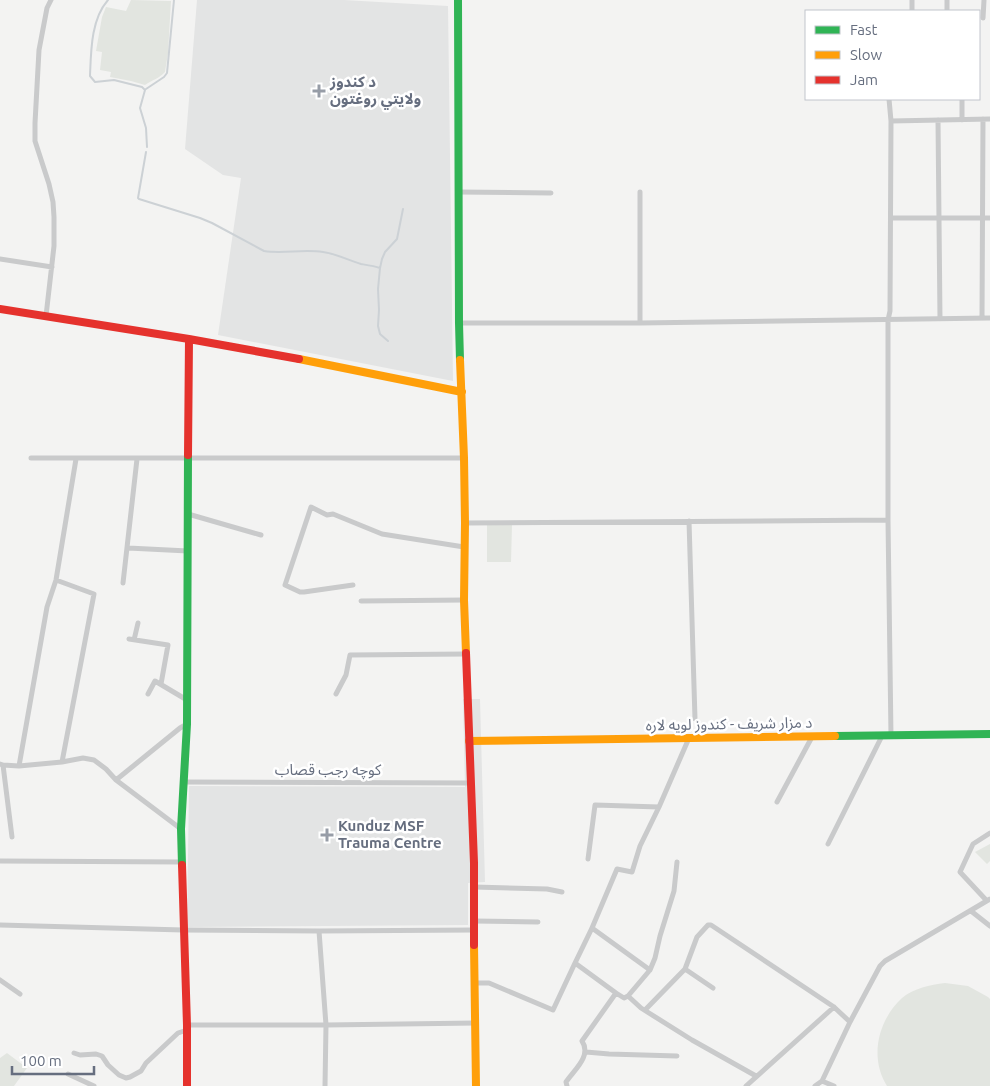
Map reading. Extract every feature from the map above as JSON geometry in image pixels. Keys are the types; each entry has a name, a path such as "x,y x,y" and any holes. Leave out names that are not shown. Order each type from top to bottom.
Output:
{"main road":[{"path":"458,0 458,192 465,523 464,600 472,783 476,1086"},
{"path":"0,309 189,339 462,392"},
{"path":"187,1086 181,829 187,724 189,339"},
{"name":"د مزار شریف - کندوز لویه لاره","path":"469,741 990,734"}],"street":[{"path":"46,316 54,246 53,202 36,141 35,123 39,50 47,8 51,0"},
{"path":"983,18 984,0"},
{"path":"889,100 891,121 891,218 890,311 888,320 888,520 892,736"},
{"path":"962,100 962,120"},
{"path":"982,318 983,119"},
{"path":"891,121 990,119"},
{"path":"938,120 940,319"},
{"path":"458,192 551,193"},
{"path":"640,192 640,323"},
{"path":"891,218 990,218"},
{"path":"0,259 52,268"},
{"path":"460,323 640,323 990,318"},
{"path":"31,458 464,458"},
{"path":"19,766 48,607 56,580 76,458"},
{"path":"123,583 137,459"},
{"path":"353,585 300,592 285,585 310,507 327,515 333,514 382,534 464,547"},
{"path":"188,514 261,535"},
{"path":"465,523 888,520"},
{"path":"689,521 694,719"},
{"path":"128,548 188,551"},
{"path":"56,580 94,594 62,762"},
{"path":"361,601 464,600"},
{"path":"138,623 131,640 168,645 161,684"},
{"path":"336,694 346,675 350,655 466,654"},
{"path":"148,694 155,681 187,700"},
{"path":"116,780 187,724"},
{"path":"828,844 882,736"},
{"path":"777,802 812,737"},
{"path":"476,983 489,983 553,1010 592,928 617,869 632,872 640,846 689,738"},
{"path":"12,837 2,764 19,766 83,758 94,760 116,780 181,829"},
{"name":"کوچه رجب قصاب","path":"184,782 472,783"},
{"path":"588,859 595,805 659,807"},
{"path":"815,1086 822,1081 850,1022 884,961 989,900 960,872 973,844 990,833"},
{"path":"0,861 183,862"},
{"path":"574,963 624,998 628,996 650,970 658,951 660,936 674,891 677,862"},
{"path":"474,886 547,889 562,892"},
{"path":"970,911 990,926"},
{"path":"474,921 538,922"},
{"path":"0,925 183,930 474,930"},
{"path":"645,1010 684,969 697,938 706,925 711,925 834,1007 850,1022"},
{"path":"592,928 650,970"},
{"path":"319,931 326,1025 326,1086"},
{"path":"684,969 713,988"},
{"path":"0,980 20,994"},
{"path":"567,1086 566,1082 586,1052 582,1041 616,993"},
{"path":"628,996 645,1010 692,1040 756,1076"},
{"path":"746,1086 834,1007"},
{"path":"74,1053 102,1056 108,1065 119,1075 126,1078 141,1071 146,1063 187,1028 476,1023"},
{"path":"586,1052 676,1056"},
{"path":"68,1074 94,1086"},
{"path":"822,1081 834,1086"}],"shaded area":[{"path":"131,0 171,1 165,72 145,85 110,77 111,72 100,70 102,52 96,51 102,17 106,7 126,11"},
{"path":"197,0 344,0 448,6 453,381 218,335 241,178 223,175 185,149"},
{"path":"487,524 512,525 511,562 487,562"},
{"name":"Kunduz MSF Trauma Centre","path":"463,699 480,699 485,882 468,883 468,925 187,927 189,786 465,787"},
{"path":"990,844 990,861 987,864 975,852"},
{"path":"945,983 968,986 990,999 990,1086 887,1086 878,1064 878,1052 882,1028 887,1017 902,998 912,992"},
{"path":"7,1053 27,1068 14,1086 0,1086 0,1058"}],"waterway":[{"path":"108,0 102,8 95,26 90,76 95,82 114,80 142,87 145,90 140,108 146,128 147,147"},
{"path":"146,89 167,73 174,0"},
{"path":"146,152 139,199 200,218 264,251 323,252 380,268"},
{"path":"388,341 380,334 378,326 380,268 385,252 397,239 403,209"}],"traffic: fast":[{"path":"458,0 460,360"},
{"path":"182,865 181,829 187,724 188,455"},
{"path":"835,736 990,734"}],"traffic: slow":[{"path":"299,359 462,392"},
{"path":"460,360 464,458 466,653"},
{"path":"469,741 835,736"},
{"path":"474,945 476,1086"}],"traffic: jam":[{"path":"0,309 189,339 299,359"},
{"path":"188,455 189,339"},
{"path":"466,653 474,863 474,945"},
{"path":"182,865 187,1086"}],"place":[{"name":"د کندوز ولایتي روغتون","path":"319,91"},
{"name":"Kunduz MSF Trauma Centre","path":"327,835"}]}
